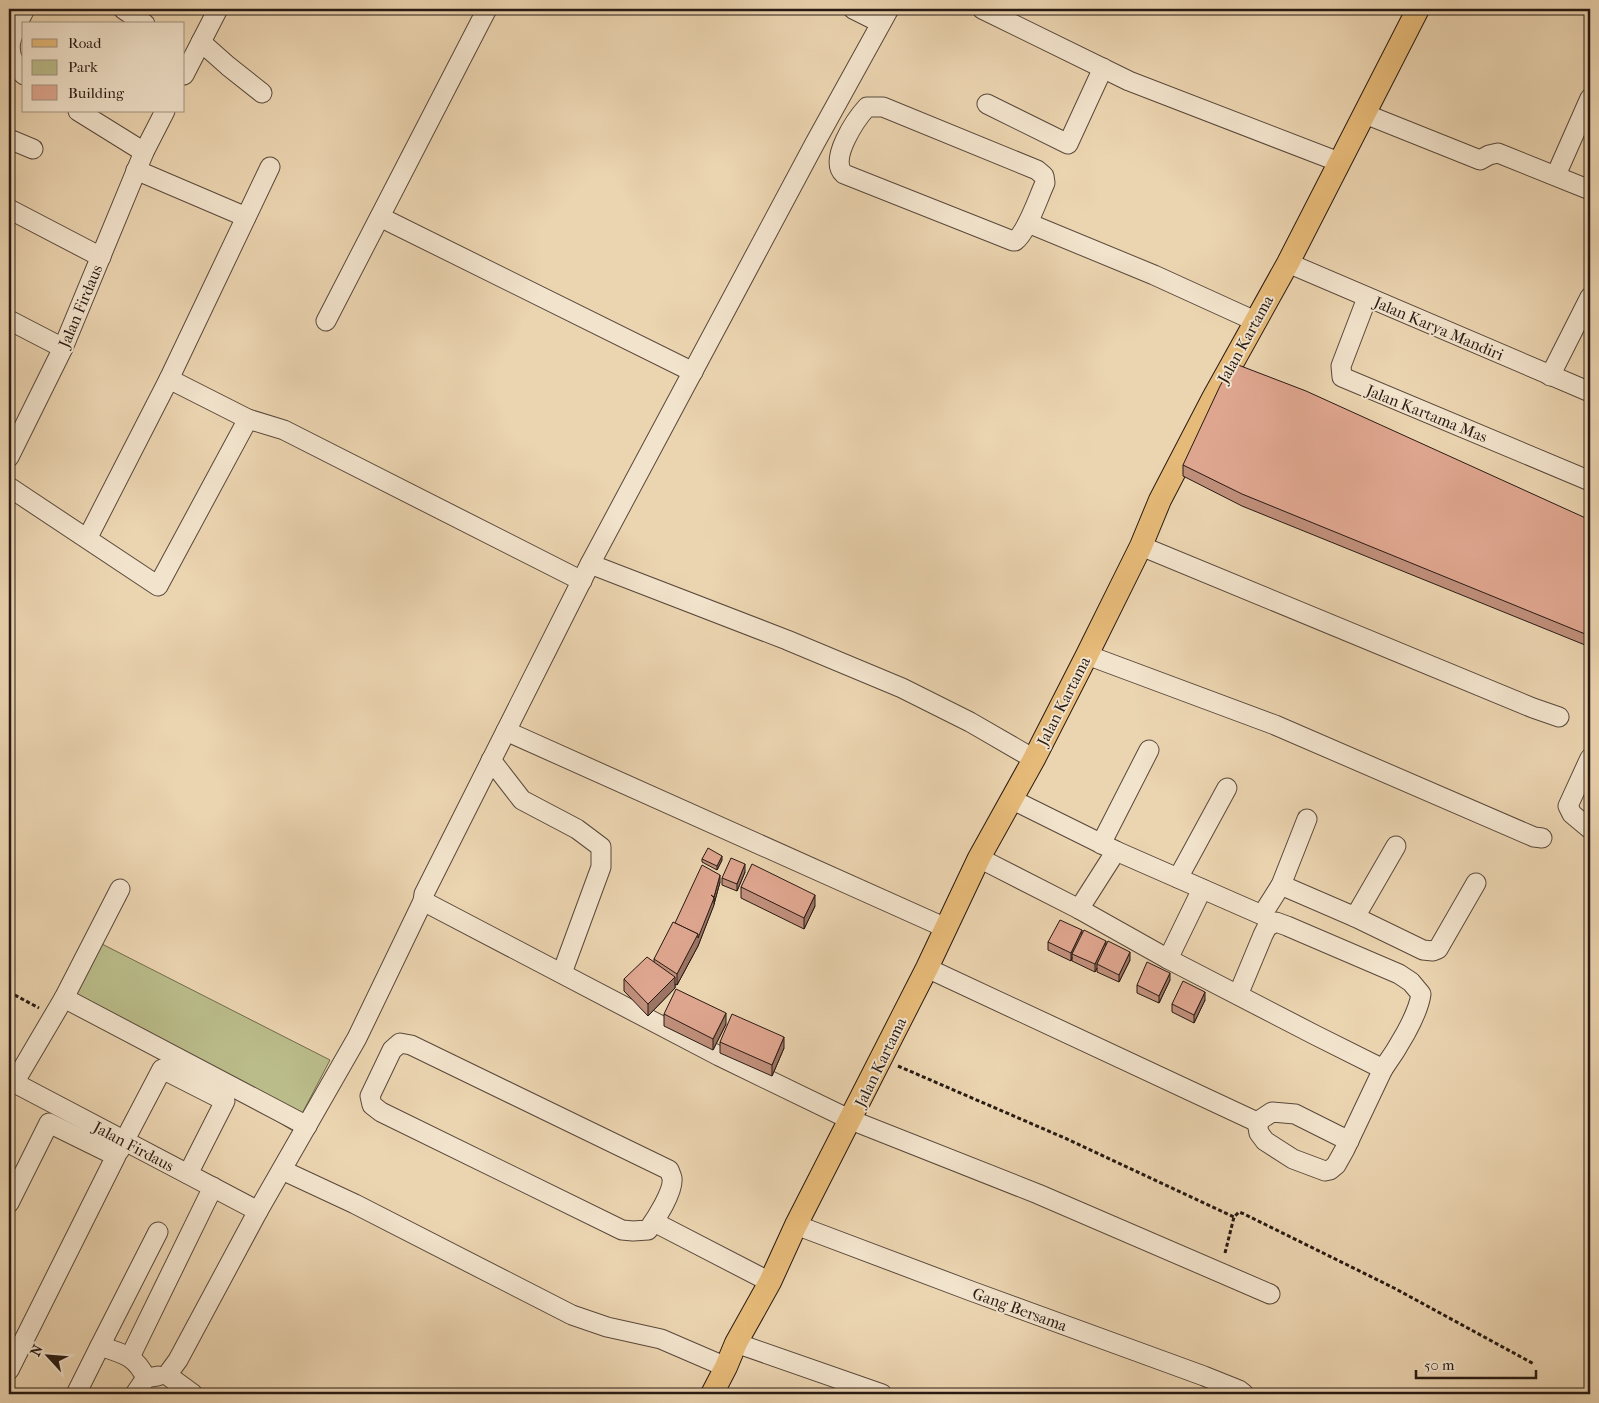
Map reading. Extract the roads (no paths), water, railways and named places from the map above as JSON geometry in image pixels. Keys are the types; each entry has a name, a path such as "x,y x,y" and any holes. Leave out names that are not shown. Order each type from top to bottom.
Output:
{"main road":[{"name":"Jalan Kartama","path":"712,1394 736,1343 770,1282 796,1225 927,968 979,858 1034,759 1087,654 1141,546 1160,500 1213,398 1288,263 1418,9"}],"street":[{"path":"22,73 10,56 11,41 25,9"},
{"path":"123,9 142,22"},
{"path":"185,72 193,50 218,9"},
{"path":"326,321 488,9"},
{"path":"167,1375 178,1360 258,1211 357,1038 423,901 424,894 590,564 815,142 885,16 853,9"},
{"path":"982,9 1129,81 1339,162"},
{"path":"193,50 228,66 262,93"},
{"path":"987,104 1068,144 1103,68"},
{"path":"1556,175 1590,98"},
{"path":"867,106 883,107 1037,170 1044,176 1044,183 1028,223 1018,239 1013,241 844,174 839,169 838,162 856,119 867,106"},
{"path":"80,112 144,152"},
{"name":"Jalan Firdaus","path":"9,457 14,433 63,348 136,170 164,112"},
{"path":"1365,114 1480,160 1498,153 1590,190"},
{"path":"9,140 33,148"},
{"path":"87,539 169,379 270,167"},
{"path":"136,170 246,217"},
{"path":"9,209 101,257"},
{"path":"380,217 693,372"},
{"path":"1028,223 1154,275 1255,321"},
{"name":"Jalan Karya Mandiri","path":"1288,263 1590,392"},
{"path":"1550,376 1590,297"},
{"name":"Jalan Kartama Mas","path":"1367,298 1341,366 1342,377 1590,481"},
{"path":"9,320 63,348"},
{"path":"169,379 248,419 284,430 582,582"},
{"path":"9,487 158,586 248,419"},
{"path":"1141,546 1533,708 1559,717"},
{"path":"590,564 787,640 902,688 970,722 1034,759"},
{"path":"1087,654 1276,725 1534,837 1542,838"},
{"path":"506,731 946,928"},
{"path":"1078,909 1108,848 1148,750"},
{"path":"1590,758 1568,806 1572,814 1590,829"},
{"path":"491,760 522,800 576,829 601,847 601,867 562,973"},
{"path":"1178,878 1228,788"},
{"path":"1011,799 1108,848 1262,915 1281,885 1308,819"},
{"path":"1355,917 1396,846"},
{"path":"979,858 1078,909 1168,959 1383,1068"},
{"path":"1281,885 1355,917 1423,950 1433,951 1438,949 1476,883"},
{"path":"11,1082 64,998 120,888"},
{"path":"1168,959 1202,889"},
{"path":"423,901 719,1056 851,1120 1038,1194 1270,1294"},
{"path":"1238,995 1262,935 1267,926 1276,922 1399,974 1411,982 1421,994 1420,1001 1392,1056 1383,1068 1349,1141 1336,1165 1330,1170 1325,1171 1293,1159 1265,1141 1259,1133 1257,1122"},
{"path":"927,968 1257,1122"},
{"path":"64,998 307,1126"},
{"path":"400,1043 411,1045 668,1170 672,1179 669,1193 654,1222 648,1230 622,1230 381,1112 372,1105 370,1096 392,1050 400,1043"},
{"path":"9,1370 120,1148 162,1069 225,1101 188,1174"},
{"name":"Jalan Firdaus","path":"11,1082 120,1148 188,1174 258,1211"},
{"path":"1257,1122 1272,1112 1295,1114 1349,1141"},
{"path":"9,1204 49,1124 120,1148"},
{"path":"282,1170 363,1208 572,1315 607,1327 661,1339 726,1367"},
{"path":"130,1357 213,1187"},
{"path":"654,1222 770,1282"},
{"name":"Gang Bersama","path":"796,1225 1204,1376 1244,1394"},
{"path":"76,1394 158,1232"},
{"path":"736,1343 882,1394"},
{"path":"100,1346 130,1357 141,1367 146,1378"},
{"path":"135,1394 146,1378 167,1375 193,1394"}]}
